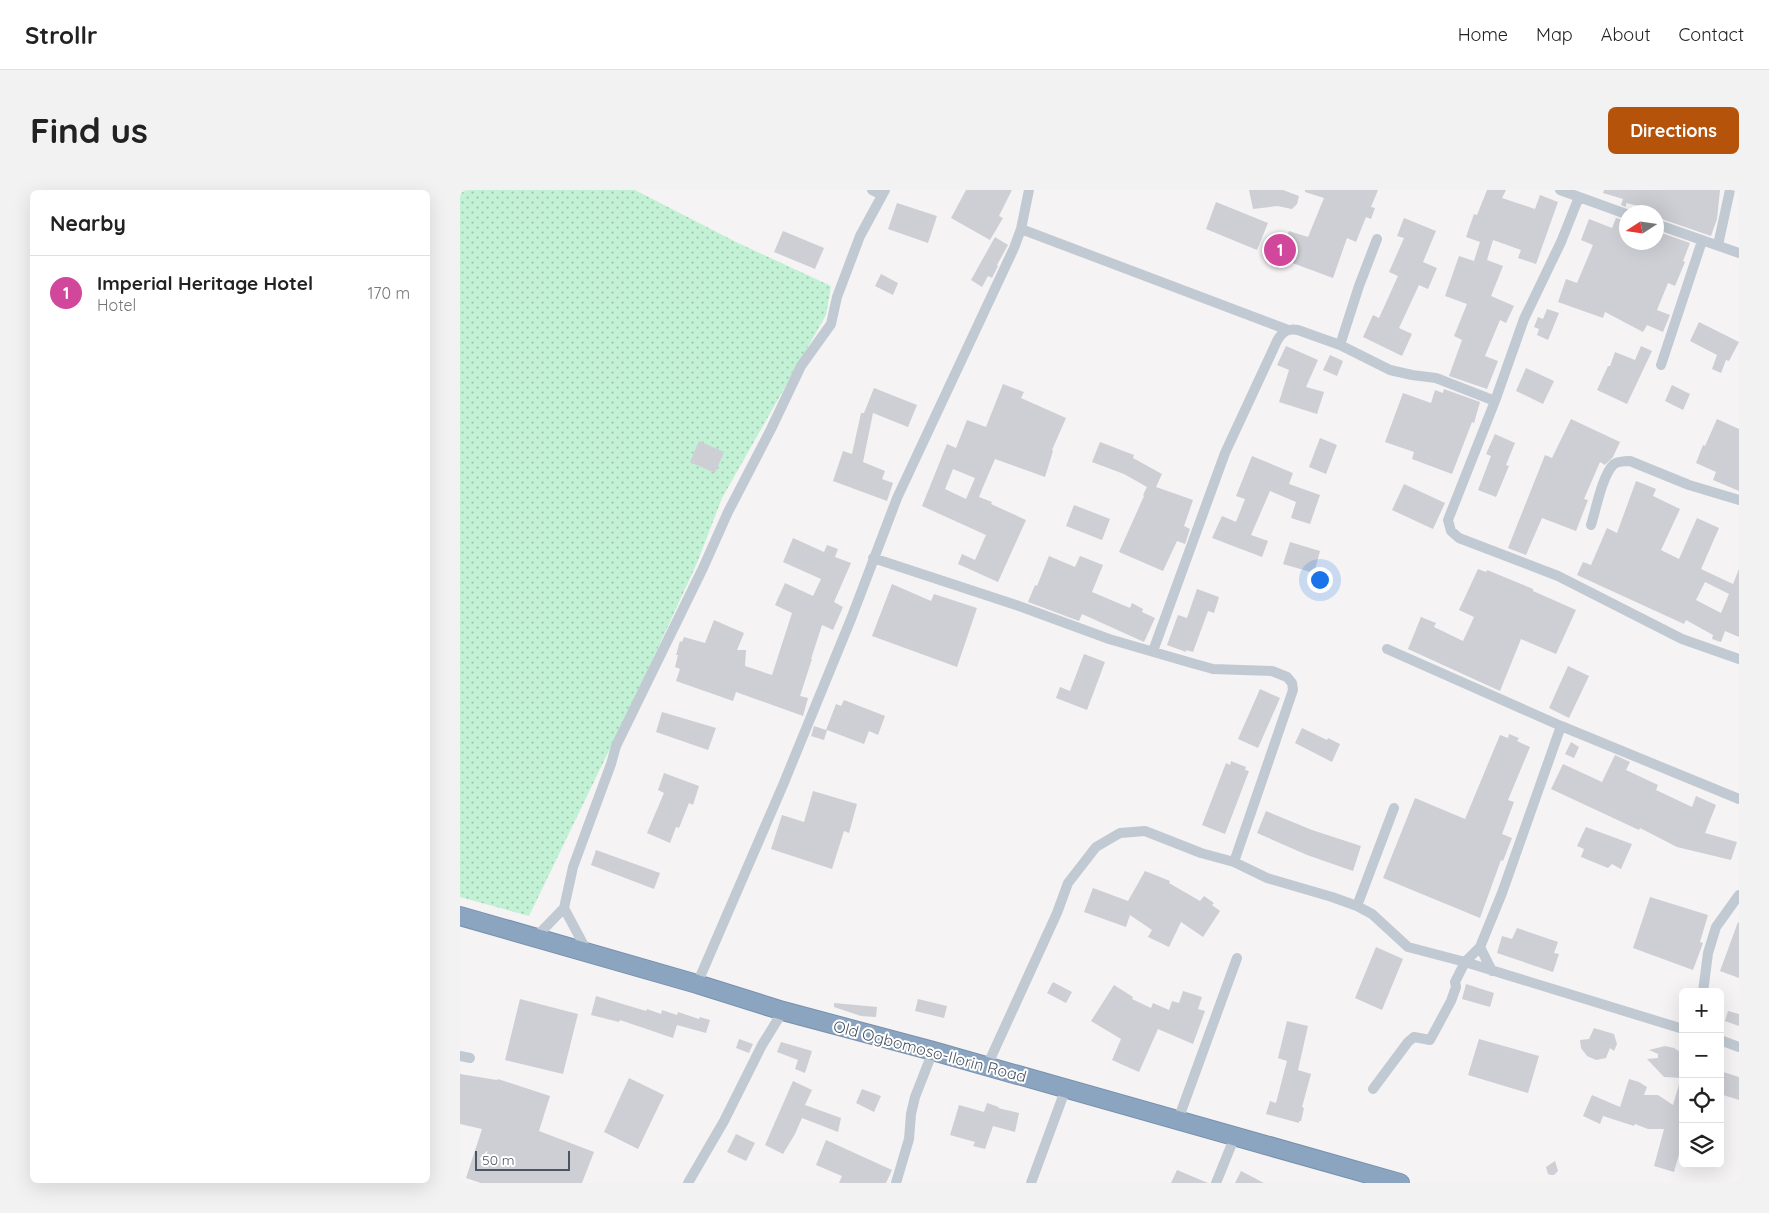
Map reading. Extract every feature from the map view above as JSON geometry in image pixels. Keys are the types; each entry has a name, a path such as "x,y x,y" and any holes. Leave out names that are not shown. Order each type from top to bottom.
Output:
{"highway":[{"name":"Old Ogbomoso-Ilorin Road","path":"460,916 697,984 782,1011 987,1066 1400,1183"}],"street":[{"path":"536,937 564,908 573,867 616,746 703,568 728,512 802,366 831,324 837,296 860,236 883,192 872,190"},
{"path":"697,984 784,785 851,619 897,498 1014,248 1021,228 1029,190"},
{"path":"1560,190 1619,211"},
{"path":"1718,245 1730,190"},
{"path":"1579,197 1561,242 1524,319 1495,401 1448,520 1451,531 1459,538 1558,576 1682,639 1739,659"},
{"path":"1664,227 1739,253"},
{"path":"1021,228 1288,330 1298,330 1340,345 1390,370 1436,378 1495,401"},
{"path":"1340,345 1359,286 1377,239"},
{"path":"1661,365 1702,241"},
{"path":"1153,651 1225,453 1276,341 1282,333 1288,330"},
{"path":"1591,525 1607,475 1614,464 1620,462 1630,461 1689,485 1739,500"},
{"path":"873,558 1016,604 1109,639 1214,669 1272,672 1287,677 1292,683 1293,690 1234,862"},
{"path":"1387,649 1561,726 1739,799"},
{"path":"1373,1089 1408,1042 1414,1038 1430,1040 1451,1001 1456,987 1455,982 1465,962 1480,947 1502,893 1561,726"},
{"path":"1356,906 1394,808"},
{"path":"987,1066 1057,913 1068,883 1096,847 1120,833 1145,831 1201,853 1234,862 1266,878 1356,906 1372,914 1408,947 1465,962 1679,1028"},
{"path":"1704,988 1708,953 1716,927 1739,895"},
{"path":"564,908 588,953"},
{"path":"1480,947 1492,971"},
{"path":"1178,1120 1237,958"},
{"path":"688,1183 724,1121 782,1011"},
{"path":"1724,1041 1739,1047"},
{"path":"896,1183 907,1145 915,1097 933,1051"},
{"path":"1031,1183 1066,1088"},
{"path":"1216,1183 1235,1136"}],"green space":[{"path":"460,190 635,190 738,243 831,286 826,315 722,498 697,563 647,672 529,916 460,897"}],"building":[{"path":"966,190 1012,190 999,216 1003,218 990,240 951,218"},
{"path":"1249,190 1283,190 1299,196 1297,204 1292,209 1277,206 1253,209"},
{"path":"1305,190 1378,190 1371,207 1375,208 1371,219 1366,217 1356,242 1347,238 1333,278 1279,258 1289,231 1308,237 1324,198 1305,192"},
{"path":"1487,190 1506,190 1502,198 1535,209 1540,195 1558,202 1536,264 1518,258 1521,250 1493,240 1487,260 1503,266 1491,296 1514,306 1506,323 1500,320 1485,356 1498,361 1487,389 1449,376 1462,340 1454,336 1467,304 1445,296 1459,256 1474,261 1480,242 1466,237 1474,214 1477,215"},
{"path":"1604,190 1720,190 1717,219 1711,236 1664,220 1664,205 1635,205 1626,203 1626,205 1621,205 1623,199 1603,193"},
{"path":"1216,202 1268,223 1257,250 1206,229"},
{"path":"897,203 937,216 928,243 888,229"},
{"path":"1404,218 1436,231 1423,262 1437,268 1428,289 1419,285 1399,328 1412,334 1402,356 1363,337 1373,315 1379,318 1398,276 1389,272 1404,238 1397,236"},
{"path":"1616,218 1619,219 1619,250 1664,250 1664,234 1690,243 1683,261 1685,262 1675,286 1668,283 1657,310 1670,315 1663,332 1647,325 1643,332 1605,312 1603,318 1558,302 1566,279 1577,283 1593,245 1581,240 1589,219 1612,228"},
{"path":"783,231 824,248 815,269 774,252"},
{"path":"995,237 1008,245 992,278 988,276 982,287 971,280"},
{"path":"881,274 898,283 893,295 875,286"},
{"path":"1547,309 1559,313 1548,340 1537,335 1539,329 1534,327 1538,317 1543,319"},
{"path":"1699,322 1739,342 1729,361 1726,360 1721,373 1712,369 1717,355 1690,341"},
{"path":"1286,346 1318,360 1306,387 1324,392 1317,414 1279,402 1289,370 1277,365"},
{"path":"1641,346 1652,351 1627,404 1597,390 1615,352 1635,360"},
{"path":"1330,355 1343,361 1337,376 1323,370"},
{"path":"1526,368 1554,381 1543,404 1516,391"},
{"path":"1003,384 1024,392 1021,398 1066,418 1052,450 1045,477 995,459 983,487 979,497 1026,520 998,582 958,564 962,554 975,560 986,535 922,506 947,444 956,448 967,420 986,427","holes":["953,469 975,478 966,499 945,489"]},
{"path":"1672,385 1690,394 1683,410 1665,401"},
{"path":"874,388 917,405 908,427 873,413 863,462 885,471 882,479 893,483 887,501 833,481 843,451 852,454 861,413 864,413"},
{"path":"1444,389 1480,402 1474,423 1472,422 1452,474 1412,459 1414,452 1385,442 1403,393 1431,403 1435,390 1443,393"},
{"path":"1571,419 1620,442 1613,457 1605,465 1600,462 1584,499 1588,500 1576,531 1542,518 1526,555 1508,548 1545,455 1552,458"},
{"path":"1717,419 1739,429 1739,491 1713,480 1716,472 1696,463"},
{"path":"1495,434 1515,443 1506,465 1509,466 1496,497 1478,490 1491,456 1486,454"},
{"path":"1320,438 1337,445 1326,474 1309,467"},
{"path":"699,441 724,452 715,473 690,462"},
{"path":"1100,442 1134,455 1133,458 1162,474 1156,487 1193,500 1184,526 1190,529 1185,544 1177,541 1163,571 1119,552 1147,487 1124,474 1092,462"},
{"path":"1252,456 1293,473 1289,484 1320,495 1310,524 1291,518 1296,502 1270,491 1251,535 1268,541 1262,557 1212,538 1222,516 1236,522 1245,499 1236,496"},
{"path":"1636,481 1656,489 1653,496 1680,509 1661,550 1679,559 1697,518 1719,528 1701,569 1733,584 1739,569 1739,637 1725,631 1721,642 1712,639 1713,635 1686,620 1684,624 1577,575 1583,562 1591,565 1607,528 1617,533","holes":["1705,582 1729,594 1721,613 1696,600"]},
{"path":"1404,484 1445,503 1433,529 1392,510"},
{"path":"1074,505 1110,519 1102,540 1066,526"},
{"path":"793,538 824,552 827,545 838,549 835,557 851,563 834,602 843,607 833,630 822,625 811,659 800,696 808,698 803,716 736,692 733,701 676,681 680,669 675,667 680,641 682,642 684,637 705,643 714,620 744,633 737,650 746,650 745,666 772,675 792,613 775,605 785,583 813,596 821,579 783,562"},
{"path":"1290,542 1320,551 1314,573 1283,564"},
{"path":"1049,556 1075,567 1080,556 1103,565 1092,592 1130,608 1132,603 1143,609 1142,612 1155,618 1144,642 1082,614 1079,621 1028,602 1035,585 1037,586"},
{"path":"1478,569 1486,572 1487,570 1533,589 1533,591 1576,610 1556,654 1521,639 1500,691 1408,649 1421,617 1436,623 1434,627 1463,641 1474,617 1459,610"},
{"path":"892,584 931,601 934,594 977,608 957,667 872,636"},
{"path":"1197,589 1219,597 1214,613 1208,611 1193,652 1186,650 1186,652 1167,645 1178,615 1187,618"},
{"path":"1084,654 1105,662 1087,710 1056,698 1060,687 1070,691"},
{"path":"1568,666 1589,676 1569,718 1549,708"},
{"path":"1260,689 1280,698 1258,748 1238,739"},
{"path":"844,700 885,716 878,735 869,731 864,744 827,730 824,740 811,736 814,726 826,730 836,704 841,706"},
{"path":"662,712 716,728 708,750 656,732"},
{"path":"1302,728 1340,744 1332,762 1295,743"},
{"path":"1509,734 1519,738 1517,741 1530,747 1508,800 1514,802 1502,834 1512,838 1503,861 1501,860 1480,918 1383,878 1415,798 1465,819 1500,735 1508,738"},
{"path":"1571,742 1579,747 1574,758 1565,754"},
{"path":"1615,755 1630,762 1626,770 1658,785 1656,790 1692,807 1696,796 1716,805 1705,833 1737,842 1731,860 1677,847 1640,828 1639,830 1551,789 1563,764 1602,782"},
{"path":"1231,761 1246,767 1245,770 1249,771 1225,834 1202,825 1226,763 1230,765"},
{"path":"664,773 699,786 693,805 689,803 679,828 676,827 670,843 647,833 664,793 658,790"},
{"path":"813,791 857,804 849,833 844,831 832,869 771,849 782,815 804,822"},
{"path":"1266,811 1312,830 1361,846 1353,871 1307,855 1257,833"},
{"path":"1586,827 1632,844 1621,869 1612,864 1608,868 1581,857 1584,849 1577,846"},
{"path":"596,850 660,873 654,889 591,865"},
{"path":"1145,871 1170,881 1169,883 1200,901 1204,896 1214,903 1212,905 1220,911 1203,937 1181,922 1169,947 1148,937 1152,930 1130,915 1126,927 1084,912 1093,888 1128,901"},
{"path":"1650,897 1708,915 1700,942 1703,943 1693,970 1633,948"},
{"path":"1739,923 1739,978 1720,971"},
{"path":"1517,928 1558,942 1554,953 1559,954 1553,972 1497,953 1502,936 1512,939"},
{"path":"1376,947 1403,959 1382,1010 1355,998"},
{"path":"1053,982 1072,992 1066,1003 1047,993"},
{"path":"1466,984 1494,993 1490,1007 1462,999"},
{"path":"1114,985 1133,997 1132,999 1151,1008 1153,1003 1169,1010 1172,1001 1179,1003 1183,991 1202,997 1198,1009 1205,1011 1193,1044 1158,1029 1139,1072 1112,1060 1121,1039 1091,1021"},
{"path":"596,996 646,1011 647,1009 661,1014 662,1010 677,1015 678,1012 699,1019 700,1017 710,1020 706,1033 677,1025 673,1038 620,1020 619,1022 591,1015"},
{"path":"520,999 578,1014 563,1074 505,1060"},
{"path":"918,999 947,1006 944,1018 915,1011"},
{"path":"834,1003 877,1007 876,1017 861,1016 834,1007"},
{"path":"1728,1011 1739,1014 1739,1026 1725,1021"},
{"path":"1287,1021 1308,1026 1298,1070 1311,1074 1299,1123 1266,1114 1270,1101 1276,1103 1287,1061 1278,1058"},
{"path":"1594,1028 1614,1034 1617,1044 1614,1051 1610,1048 1606,1058 1596,1060 1587,1056 1581,1048 1580,1040 1589,1039"},
{"path":"739,1039 753,1044 749,1053 736,1048"},
{"path":"1479,1039 1539,1056 1528,1093 1468,1075"},
{"path":"781,1042 812,1051 805,1073 795,1069 798,1060 777,1052"},
{"path":"1665,1046 1679,1051 1679,1078 1664,1077 1647,1059 1658,1058 1658,1054 1649,1050"},
{"path":"1724,1072 1739,1077 1739,1100 1724,1095"},
{"path":"460,1074 498,1079 550,1096 539,1131 594,1152 582,1183 481,1183 466,1178 482,1129 460,1124"},
{"path":"629,1078 664,1095 638,1149 604,1132"},
{"path":"1629,1079 1647,1087 1644,1095 1658,1095 1673,1105 1679,1084 1679,1154 1674,1172 1654,1166 1664,1129 1648,1129 1603,1116 1600,1124 1583,1116 1592,1095 1620,1107"},
{"path":"793,1081 812,1090 805,1105 841,1118 838,1132 802,1118 783,1154 765,1145"},
{"path":"862,1089 881,1096 874,1112 856,1103"},
{"path":"987,1103 1019,1113 1015,1132 993,1126 985,1149 973,1146 975,1142 950,1135 959,1105 984,1112"},
{"path":"736,1134 755,1143 746,1161 727,1152"},
{"path":"826,1140 892,1170 886,1183 839,1183 842,1176 816,1165"},
{"path":"1555,1161 1558,1171 1554,1175 1548,1174 1546,1167"},
{"path":"1177,1170 1208,1183 1171,1183"},
{"path":"1241,1171 1264,1183 1235,1183"}],"place":[{"name":"Imperial Heritage Hotel","path":"1280,250"}]}
